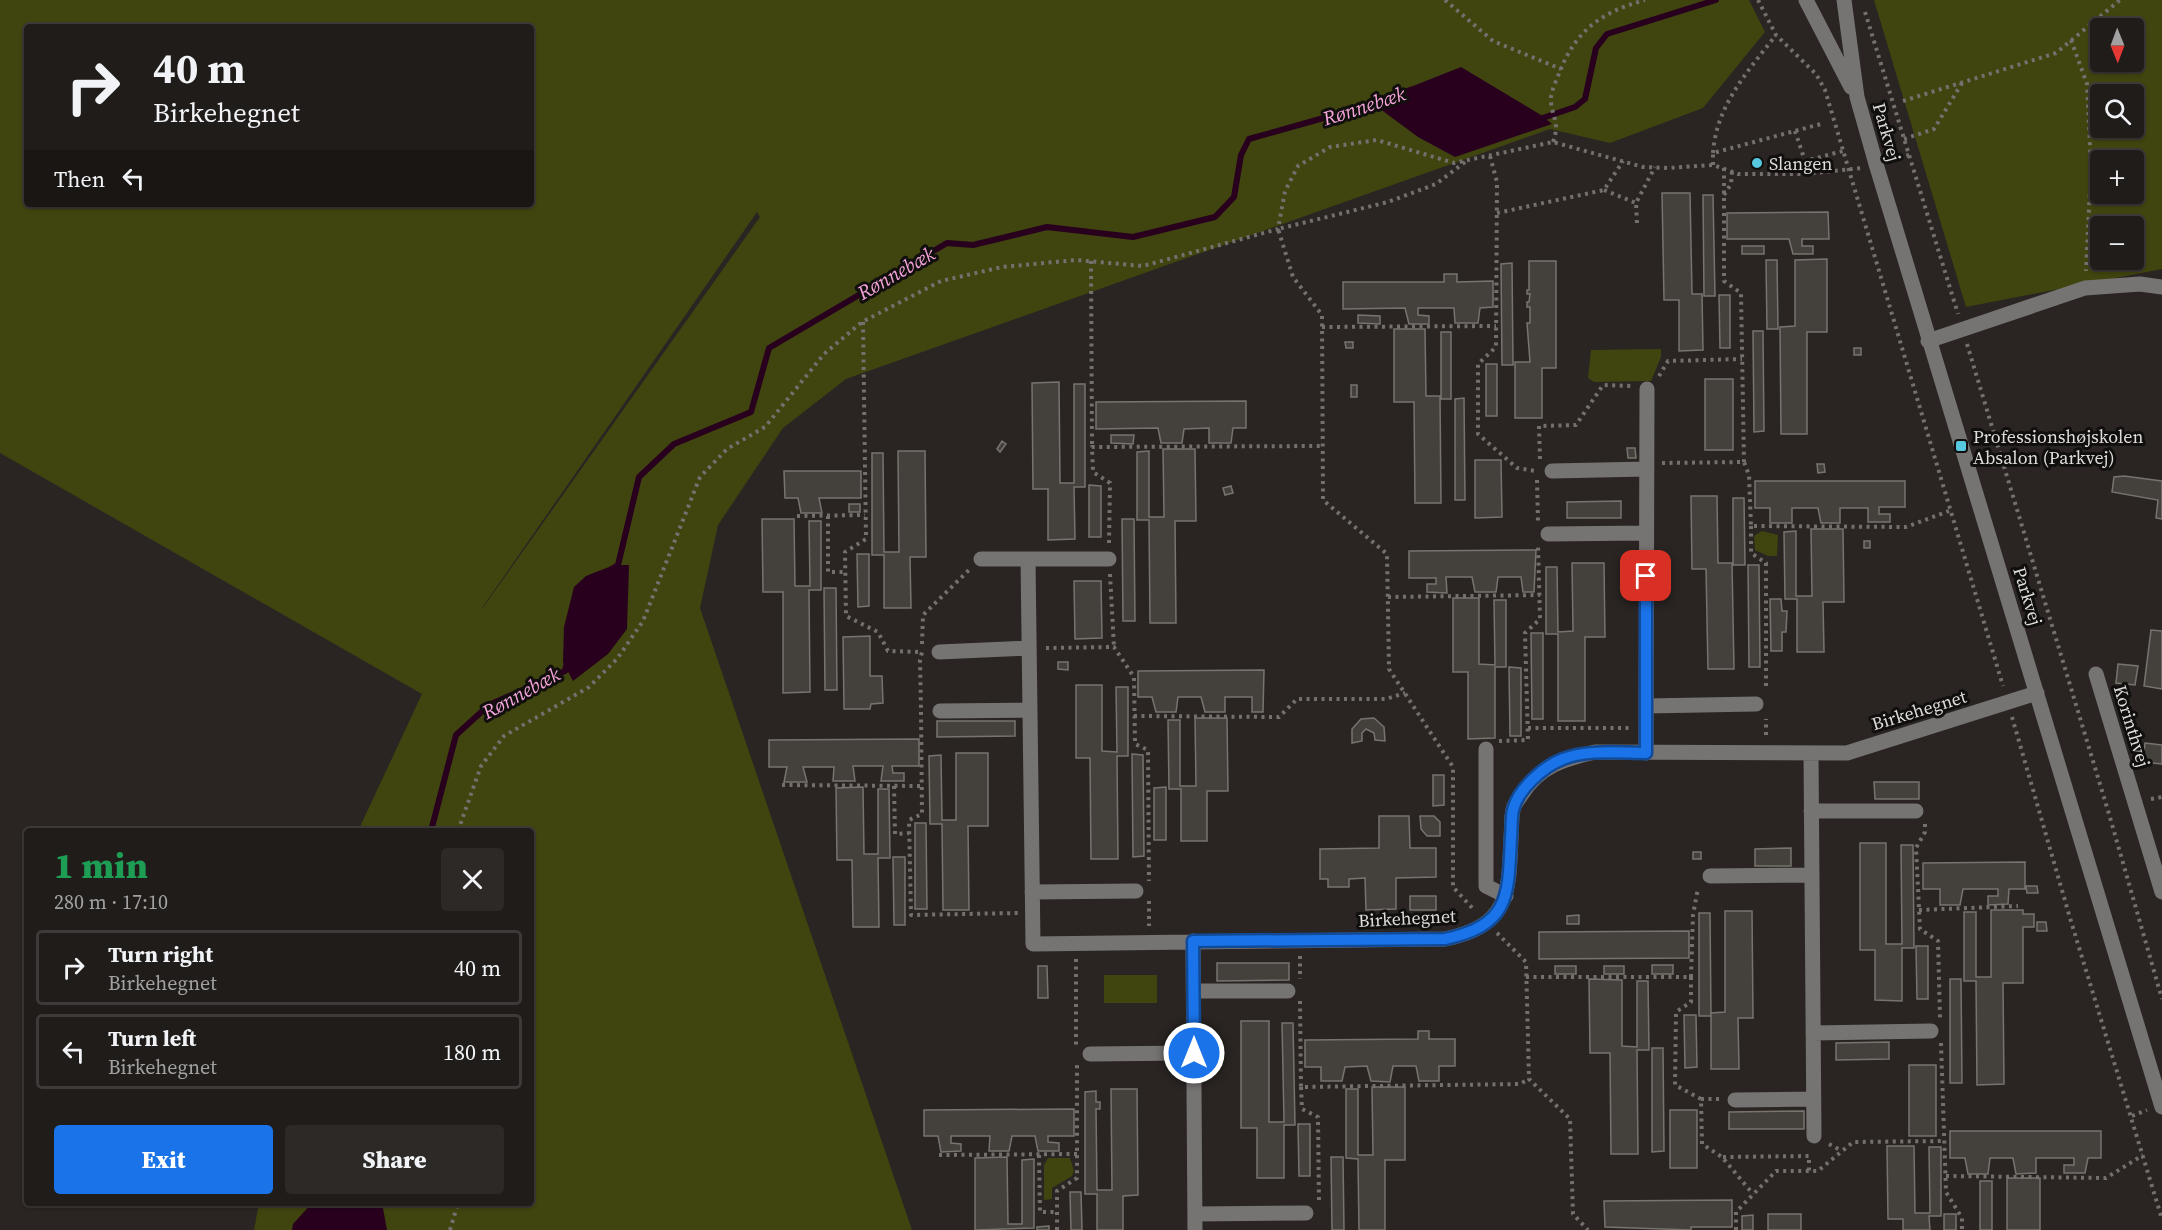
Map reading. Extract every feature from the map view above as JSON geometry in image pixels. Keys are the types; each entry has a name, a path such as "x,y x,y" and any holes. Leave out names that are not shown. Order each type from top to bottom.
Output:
{"street":[{"name":"Parkvej","path":"1806,0 1857,97"},
{"name":"Parkvej","path":"1844,0 1857,97 1876,164 2162,1105"},
{"path":"1928,341 2085,288 2140,284 2162,287"},
{"path":"1646,753 1647,389"},
{"path":"1546,471 1647,466"},
{"path":"1542,533 1646,533"},
{"path":"981,559 1109,559"},
{"name":"Birkehegnet","path":"1028,559 1033,944 1445,939 1465,935 1487,923 1502,908 1509,888 1513,808 1541,771 1563,759 1595,752 1847,753 2037,693"},
{"path":"939,652 1029,648"},
{"name":"Korinthvej","path":"2096,674 2162,892"},
{"path":"1646,706 1761,699"},
{"path":"940,711 1030,710"},
{"path":"1486,749 1486,886 1506,896"},
{"path":"1811,754 1814,1136"},
{"path":"1486,809 1513,808"},
{"path":"1811,811 1916,811"},
{"path":"1710,876 1812,875"},
{"path":"1032,892 1136,891"},
{"path":"1193,941 1195,1230"},
{"path":"1194,991 1288,991"},
{"path":"1813,1033 1931,1031"},
{"path":"1090,1054 1194,1053"},
{"path":"1734,1100 1813,1099"},
{"path":"1195,1214 1312,1213"}],"path":[{"path":"1445,0 1493,41 1561,69"},
{"path":"1553,142 1558,130 1551,99 1568,52 1585,29 1615,8 1645,0"},
{"path":"1758,0 1776,35 1816,74 1825,90 1849,171"},
{"path":"1903,101 2056,53 2120,0"},
{"path":"1865,11 1963,328 2162,999"},
{"path":"1713,165 1720,115 1744,76 1776,35"},
{"path":"2071,40 2087,84 2091,167 2085,288"},
{"path":"1904,140 1934,129 1963,82"},
{"path":"1713,153 1821,124"},
{"path":"1795,131 1805,161 1843,151"},
{"path":"1588,1230 1573,1214 1570,1119 1529,1079 1526,962 1454,887 1453,767 1389,669 1387,554 1323,500 1322,315 1293,277 1278,229 1285,191 1298,166 1330,147 1377,140 1454,163 1553,142 1655,167 1713,165 1732,171 1805,174 1849,171 1909,155"},
{"path":"1490,156 1496,170 1496,347 1478,364 1478,434 1517,468 1546,471"},
{"path":"459,828 481,766 504,736 589,687 617,659 643,621 700,477 727,449 765,427 824,354 862,322 941,281 1002,267 1076,260 1143,266 1388,201 1436,184 1468,160"},
{"path":"1604,190 1623,161"},
{"path":"1636,223 1636,203 1655,167"},
{"path":"1724,168 1724,281 1741,293 1744,462 1749,475 1750,553 1766,563 1761,699"},
{"path":"1723,197 1731,184 1732,171"},
{"path":"1497,213 1604,190 1636,203"},
{"path":"1091,261 1092,472 1110,483 1109,559 1114,646 1134,677 1135,744 1148,750 1149,942"},
{"path":"862,322 866,539 845,552 846,616 878,632 888,651 939,652"},
{"path":"1322,327 1496,326"},
{"path":"1546,471 1539,426 1576,425 1604,385 1647,389 1653,384 1668,361 1742,359"},
{"path":"1092,447 1322,446"},
{"path":"1647,466 1744,462"},
{"path":"1486,749 1485,741 1528,740 1525,633 1540,619 1542,533 1537,480 1546,471"},
{"path":"1751,526 1906,527 1950,511"},
{"path":"797,516 865,515"},
{"path":"828,516 828,572 845,572"},
{"path":"981,559 923,615 920,660 922,814 909,820 911,915 1033,913"},
{"path":"1388,597 1540,596"},
{"path":"1029,648 1114,646"},
{"path":"1134,716 1279,717 1297,699 1386,699 1405,693"},
{"path":"921,712 940,711"},
{"path":"1766,718 1766,754"},
{"path":"1528,728 1646,728"},
{"path":"782,785 922,786"},
{"path":"894,786 895,834 909,833"},
{"path":"1710,876 1700,877 1693,915 1691,1002 1676,1012 1675,1085 1701,1099 1734,1100"},
{"path":"1919,910 2018,906"},
{"path":"1300,940 1302,1108 1318,1117 1312,1213"},
{"path":"1057,1230 1058,1191 1077,1178 1076,943"},
{"path":"1526,977 1691,977"},
{"path":"1301,1087 1520,1084 1529,1079"},
{"path":"1701,1099 1702,1144 1722,1157 1753,1194"},
{"path":"1736,1230 1736,1212 1776,1171 1818,1171 1853,1142 1945,1141"},
{"path":"939,1155 1077,1154"},
{"path":"1039,1155 1040,1212 1057,1212"},
{"path":"1946,1176 2106,1178 2143,1155"},
{"path":"1722,1157 1809,1156 1809,1171"},
{"path":"450,1230 457,1206"}],"green space":[{"path":"0,0 1749,0 1765,32 1703,108 1610,143 1550,129 846,379 783,428 718,525 700,608 912,1230 254,1230 258,1206 534,1206 534,828 359,828 422,694 0,453","holes":["757,212 760,217 482,609"]},
{"path":"1874,0 2162,0 2162,269 1966,307"},
{"path":"1661,349 1661,357 1651,381 1594,382 1588,378 1591,350"},
{"path":"1762,531 1778,535 1777,556 1768,556 1755,550 1754,536"},
{"path":"1104,975 1157,975 1157,1003 1104,1003"},
{"path":"1048,1158 1070,1158 1074,1171 1072,1176 1052,1188 1052,1199 1044,1200 1044,1165"}],"shaded area":[{"path":"1461,67 1552,124 1455,157 1418,137 1368,100 1413,86"},
{"path":"614,565 629,565 627,629 608,654 573,681 563,662 564,627 574,587 586,576"},
{"path":"309,1206 383,1206 387,1230 292,1230 293,1224"}],"building":[{"path":"1662,193 1690,193 1692,294 1702,294 1703,350 1679,351 1679,300 1664,300"},
{"path":"1703,195 1713,195 1715,296 1704,296"},
{"path":"1828,212 1829,239 1802,239 1802,246 1813,246 1813,254 1793,254 1789,239 1727,239 1727,213"},
{"path":"1742,246 1764,246 1764,254 1742,254"},
{"path":"1827,259 1827,332 1807,332 1807,434 1781,434 1780,327 1795,326 1795,260"},
{"path":"1766,260 1777,260 1778,329 1767,329"},
{"path":"1529,261 1556,261 1556,368 1542,368 1542,418 1515,418 1515,362 1530,362 1527,323 1530,323 1530,307 1527,307 1530,294 1527,294"},
{"path":"1512,263 1513,365 1502,365 1501,264"},
{"path":"1444,274 1457,274 1457,282 1493,281 1493,307 1480,308 1478,323 1455,323 1454,308 1418,308 1418,315 1429,316 1429,324 1409,324 1405,308 1343,309 1343,282 1444,282"},
{"path":"1719,295 1730,295 1730,348 1720,348"},
{"path":"1358,315 1380,316 1380,324 1358,323"},
{"path":"1394,329 1425,329 1426,396 1440,396 1441,503 1415,503 1414,402 1394,402"},
{"path":"1753,331 1763,331 1764,431 1754,432"},
{"path":"1441,332 1451,332 1451,399 1441,399"},
{"path":"1345,342 1353,342 1353,348 1346,348"},
{"path":"1854,348 1861,348 1861,355 1854,355"},
{"path":"1486,364 1497,364 1497,416 1486,416"},
{"path":"1705,379 1733,379 1733,450 1705,450"},
{"path":"1059,382 1060,483 1074,483 1074,384 1085,384 1085,487 1074,487 1075,539 1048,540 1048,489 1033,489 1032,383"},
{"path":"1351,385 1357,385 1357,397 1351,397"},
{"path":"1464,398 1465,500 1455,500 1455,399"},
{"path":"1246,401 1246,428 1233,428 1231,443 1209,443 1209,428 1184,429 1182,443 1161,443 1158,428 1096,429 1096,402"},
{"path":"1111,435 1134,435 1133,444 1111,443"},
{"path":"1002,441 1006,444 1000,452 997,449"},
{"path":"1627,448 1635,448 1636,458 1628,458"},
{"path":"1163,449 1195,449 1196,521 1175,521 1176,623 1150,623 1149,520 1137,520 1137,452 1149,451 1149,517 1164,517"},
{"path":"898,451 925,451 926,557 910,557 911,608 884,608 884,555 872,555 872,453 883,453 884,552 899,552"},
{"path":"1475,460 1501,460 1502,517 1475,518"},
{"path":"1817,464 1824,464 1825,472 1818,473"},
{"path":"784,471 861,471 861,498 819,498 822,513 801,513 798,498 785,498"},
{"path":"2124,476 2162,481 2162,519 2156,518 2158,500 2112,492 2114,477"},
{"path":"1755,481 1905,481 1905,507 1879,507 1879,514 1890,514 1890,522 1868,522 1868,508 1840,508 1840,523 1821,523 1818,508 1792,508 1792,523 1770,523 1770,508 1755,508"},
{"path":"1089,485 1101,486 1101,537 1089,537"},
{"path":"1231,486 1233,493 1225,495 1223,488"},
{"path":"1691,496 1717,496 1718,563 1732,563 1734,669 1708,669 1706,569 1692,569"},
{"path":"1733,498 1744,498 1745,565 1733,565"},
{"path":"1621,501 1621,518 1567,518 1567,502"},
{"path":"849,504 860,504 860,512 849,512"},
{"path":"762,519 794,519 795,586 810,586 809,521 821,521 821,590 809,590 810,692 783,693 783,592 763,592"},
{"path":"1122,519 1134,519 1135,621 1123,621"},
{"path":"1811,529 1843,529 1844,602 1823,602 1824,652 1797,652 1797,599 1785,599 1784,532 1796,531 1796,596 1812,596"},
{"path":"1864,541 1870,541 1870,548 1864,548"},
{"path":"1536,550 1534,592 1523,592 1521,577 1498,577 1496,592 1475,592 1472,577 1446,577 1447,593 1427,592 1427,584 1436,584 1436,578 1409,578 1409,551"},
{"path":"857,554 869,554 869,606 858,607"},
{"path":"1572,563 1604,563 1605,637 1585,637 1585,721 1558,721 1558,634 1546,634 1546,567 1557,567 1558,632 1573,631"},
{"path":"1748,565 1759,565 1760,667 1749,667"},
{"path":"1074,581 1101,581 1102,638 1075,639"},
{"path":"824,588 836,588 837,690 825,690"},
{"path":"1453,598 1479,598 1479,664 1495,665 1494,600 1506,600 1506,667 1495,667 1495,738 1468,739 1468,672 1453,672"},
{"path":"1770,599 1781,599 1782,611 1787,611 1786,632 1782,632 1782,651 1771,651"},
{"path":"2151,630 2162,631 2162,689 2144,686"},
{"path":"1531,633 1543,633 1543,719 1532,719"},
{"path":"870,636 870,676 882,676 883,703 871,704 870,709 844,709 843,637"},
{"path":"1058,662 1068,662 1068,670 1058,669"},
{"path":"2118,664 2138,666 2135,685 2116,683"},
{"path":"1509,667 1521,668 1521,736 1510,736"},
{"path":"1264,670 1263,712 1252,712 1252,697 1225,697 1225,712 1205,712 1201,697 1178,697 1176,712 1156,712 1152,697 1138,697 1138,671"},
{"path":"1076,685 1102,685 1102,751 1117,752 1116,687 1128,687 1128,756 1117,756 1118,859 1091,859 1090,758 1076,758"},
{"path":"1195,718 1227,718 1228,791 1207,791 1207,841 1181,841 1181,789 1169,789 1168,720 1180,720 1180,786 1196,786"},
{"path":"1374,718 1384,727 1385,741 1375,740 1374,733 1366,729 1362,733 1362,741 1352,743 1352,729 1361,719"},
{"path":"937,721 1015,721 1015,736 937,737"},
{"path":"919,739 919,766 892,766 893,773 904,773 904,781 881,781 883,766 853,766 855,781 833,781 834,767 803,767 807,782 784,782 787,767 769,767 769,740"},
{"path":"2145,743 2162,745 2162,764 2143,762"},
{"path":"956,753 988,753 988,826 968,826 969,910 943,910 942,824 930,824 929,756 941,755 942,820 956,820"},
{"path":"1132,754 1143,755 1144,856 1133,857"},
{"path":"1433,775 1444,775 1444,805 1433,806"},
{"path":"1874,782 1919,782 1919,799 1875,799"},
{"path":"863,787 864,854 878,854 878,789 889,789 890,858 878,858 879,927 853,927 852,860 837,860 836,788"},
{"path":"1166,787 1166,840 1154,840 1154,788"},
{"path":"1379,816 1409,816 1410,848 1436,848 1436,877 1396,878 1396,909 1366,910 1365,878 1349,879 1349,887 1328,887 1328,879 1320,879 1320,849 1379,848"},
{"path":"1420,816 1434,816 1440,822 1440,836 1427,836 1421,829"},
{"path":"915,823 926,823 927,909 915,909"},
{"path":"1860,843 1886,843 1886,944 1902,944 1901,845 1913,845 1914,948 1902,948 1902,1001 1875,1000 1875,950 1860,950"},
{"path":"1791,848 1791,866 1755,866 1755,849"},
{"path":"1693,852 1701,852 1701,859 1693,859"},
{"path":"893,857 905,857 905,925 894,925"},
{"path":"2025,862 2025,889 2009,889 2008,904 1988,905 1988,896 1998,896 1998,889 1963,889 1960,905 1940,905 1940,889 1923,889 1923,863"},
{"path":"2026,886 2037,886 2038,893 2027,893"},
{"path":"1410,896 1436,896 1436,910 1410,910"},
{"path":"1991,910 2023,910 2023,914 2034,914 2034,927 2023,927 2023,983 2003,983 2004,1084 1977,1085 1976,981 1964,981 1964,912 1976,912 1976,977 1991,977"},
{"path":"1725,911 1752,911 1753,1018 1738,1018 1739,1069 1711,1069 1711,1013 1725,1012"},
{"path":"1699,913 1710,913 1711,1016 1699,1016"},
{"path":"1579,915 1579,924 1567,924 1567,916"},
{"path":"2037,922 2046,922 2047,931 2037,931"},
{"path":"1689,931 1689,958 1539,959 1539,932"},
{"path":"1916,946 1928,946 1928,999 1917,999"},
{"path":"1217,963 1289,963 1289,980 1217,981"},
{"path":"1652,965 1673,965 1673,974 1652,974"},
{"path":"1038,966 1047,966 1048,998 1038,998"},
{"path":"1555,966 1576,966 1576,974 1555,974"},
{"path":"1604,966 1624,966 1624,974 1604,974"},
{"path":"1589,979 1622,980 1622,1046 1637,1047 1637,981 1648,981 1649,1050 1637,1050 1638,1154 1611,1154 1610,1053 1590,1053"},
{"path":"1950,979 1961,979 1962,1083 1950,1083"},
{"path":"1684,1015 1696,1015 1697,1067 1685,1068"},
{"path":"1241,1021 1269,1021 1269,1122 1284,1122 1282,1023 1293,1023 1295,1125 1284,1125 1284,1178 1257,1178 1257,1128 1241,1128"},
{"path":"1418,1031 1429,1031 1429,1039 1455,1039 1455,1066 1439,1066 1439,1081 1419,1081 1416,1066 1393,1066 1390,1082 1371,1081 1367,1066 1345,1067 1342,1081 1321,1081 1321,1067 1305,1067 1305,1040 1418,1039"},
{"path":"1889,1042 1889,1059 1836,1060 1836,1043"},
{"path":"1652,1048 1663,1048 1664,1151 1652,1152"},
{"path":"1909,1065 1936,1065 1936,1136 1909,1136"},
{"path":"1372,1087 1405,1087 1405,1160 1385,1160 1385,1230 1359,1230 1358,1159 1346,1158 1346,1089 1358,1089 1358,1155 1373,1155"},
{"path":"1111,1089 1137,1089 1138,1195 1123,1196 1123,1230 1097,1230 1097,1194 1085,1194 1085,1092 1096,1091 1096,1102 1100,1102 1100,1109 1096,1109 1097,1190 1112,1190"},
{"path":"1074,1109 1074,1136 1048,1136 1048,1142 1059,1143 1059,1151 1038,1151 1035,1136 1012,1136 1009,1151 989,1151 990,1136 951,1136 951,1143 961,1144 961,1151 941,1152 938,1136 924,1136 924,1110"},
{"path":"1670,1110 1697,1110 1697,1168 1670,1168"},
{"path":"1804,1111 1804,1129 1729,1129 1729,1112"},
{"path":"1298,1124 1310,1124 1310,1176 1299,1176"},
{"path":"1950,1131 2101,1131 2101,1158 2088,1158 2085,1173 2064,1173 2064,1165 2074,1165 2074,1158 2036,1158 2036,1173 2016,1174 2013,1158 1990,1158 1988,1174 1968,1174 1965,1158 1950,1158"},
{"path":"1887,1146 1914,1146 1915,1213 1930,1213 1929,1147 1941,1147 1941,1216 1929,1216 1930,1230 1903,1230 1903,1219 1888,1219"},
{"path":"1007,1157 1008,1224 1022,1224 1022,1160 1034,1159 1034,1228 975,1230 975,1158"},
{"path":"1331,1157 1343,1157 1344,1230 1332,1230"},
{"path":"2007,1178 2040,1178 2040,1230 2007,1230"},
{"path":"1980,1181 1992,1181 1992,1230 1980,1230"},
{"path":"1070,1192 1081,1192 1082,1230 1071,1230"},
{"path":"1732,1200 1732,1227 1691,1227 1691,1230 1605,1227 1604,1201"},
{"path":"1768,1214 1801,1214 1801,1230 1768,1230"},
{"path":"1944,1214 1956,1214 1956,1230 1944,1230"},
{"path":"1753,1215 1753,1230 1742,1230 1742,1216"},
{"path":"1049,1226 1049,1230 1037,1230 1037,1227"}],"waterway":[{"name":"Rønnebæk","path":"1537,120 1575,107 1585,99 1596,48 1607,34 1716,0"},
{"name":"Rønnebæk","path":"612,569 618,565 639,477 674,444 751,412 769,348 947,243 973,245 1047,227 1133,237 1215,217 1234,197 1241,155 1249,139 1380,102"},
{"name":"Rønnebæk","path":"432,828 456,735 489,705 565,671 567,662"}],"place":[{"name":"Slangen","path":"1757,163"},
{"name":"Professionshøjskolen Absalon (Parkvej)","path":"1961,446"}],"route":[{"path":"1194,1053 1193,941 1445,939 1465,935 1487,923 1502,908 1509,888 1513,808 1527,786 1541,771 1563,759 1595,752 1646,753 1646,576"}]}
